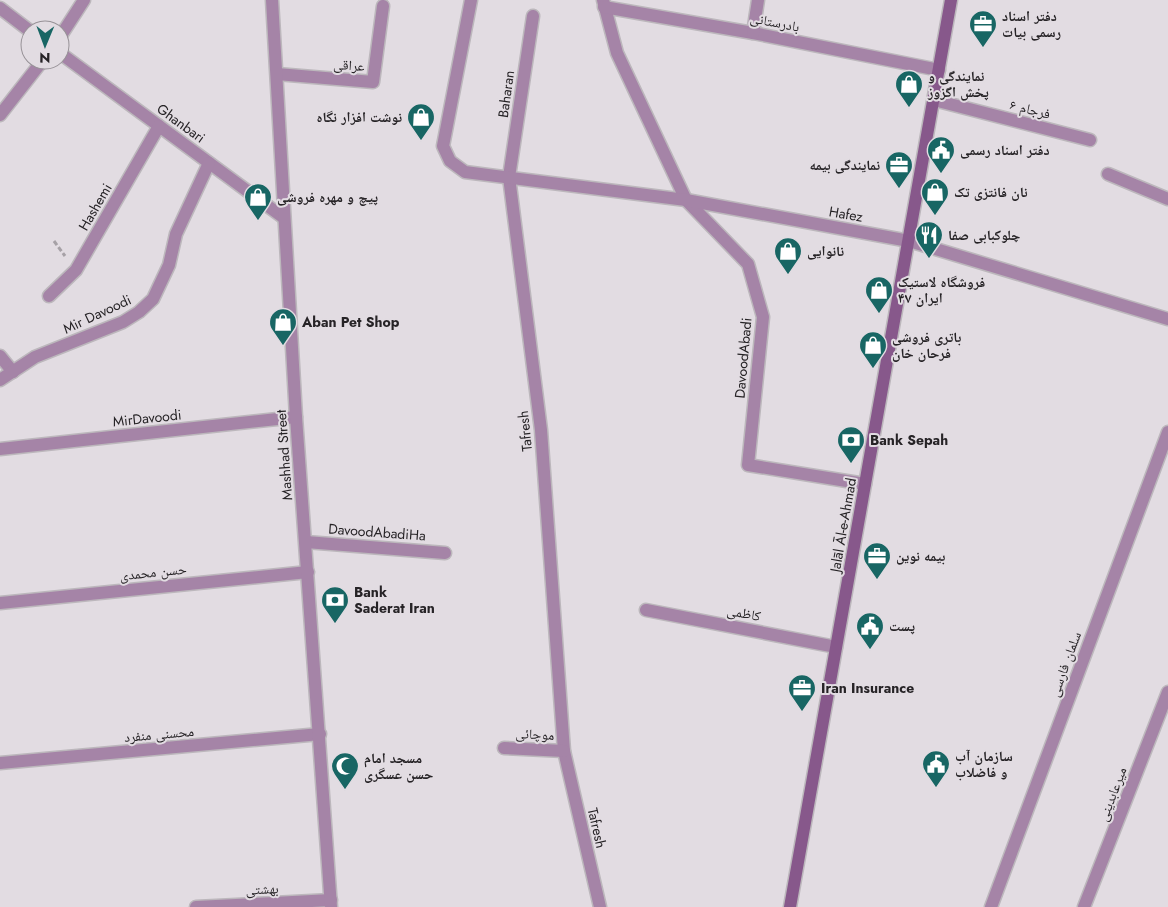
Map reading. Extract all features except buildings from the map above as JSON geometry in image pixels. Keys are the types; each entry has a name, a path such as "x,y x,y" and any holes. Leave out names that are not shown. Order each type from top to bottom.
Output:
{"main road":[{"name":"Jalāl Āl-e-Ahmad","path":"790,907 951,0"}],"street":[{"path":"70,21 84,0"},
{"name":"Mashhad Street","path":"272,0 296,417 331,904"},
{"path":"471,0 443,146 450,161 465,172 509,177"},
{"path":"753,33 758,0"},
{"name":"بادرستانی","path":"604,4 939,70"},
{"name":"DavoodAbadi","path":"604,4 617,53 686,200 748,264 763,317 748,465 865,484"},
{"name":"عراقی","path":"277,74 374,82 383,6"},
{"path":"0,8 20,23"},
{"name":"Baharan","path":"509,177 533,16"},
{"name":"Ghanbari","path":"70,60 284,218"},
{"path":"0,115 35,70"},
{"name":"فرجام ۶","path":"934,100 1090,140"},
{"name":"Hashemi","path":"49,296 76,270 159,126"},
{"name":"Mir Davoodi","path":"0,380 35,357 123,322 139,312 153,299 169,265 176,234 209,163"},
{"path":"1108,174 1168,199"},
{"name":"Hafez","path":"509,177 686,200 908,241 1168,319"},
{"name":"Tafresh","path":"509,177 541,430 564,751 600,907"},
{"path":"0,356 13,372"},
{"name":"MirDavoodi","path":"0,449 296,417"},
{"name":"سلمان فارسی","path":"991,907 1168,432"},
{"name":"DavoodAbadiHa","path":"306,542 445,553"},
{"name":"حسن محمدی","path":"0,602 308,572"},
{"name":"کاظمی","path":"646,610 836,647"},
{"name":"میرعابدینی","path":"1084,907 1168,692"},
{"name":"محسنی منفرد","path":"0,764 320,734"},
{"name":"موچائی","path":"504,748 564,751"},
{"name":"بهشتی","path":"196,907 331,904"}],"place":[{"name":"دفتر اسناد رسمی بیات","path":"983,48"},
{"name":"نمایندگی و پخش اگزوز","path":"909,108"},
{"name":"نوشت افزار نگاه","path":"421,141"},
{"name":"دفتر اسناد رسمی","path":"941,174"},
{"name":"نمایندگی بیمه","path":"899,189"},
{"name":"نان فانتزی تک","path":"935,216"},
{"name":"پیچ و مهره فروشی","path":"258,221"},
{"name":"چلوکبابی صفا","path":"929,259"},
{"name":"نانوایی","path":"788,275"},
{"name":"فروشگاه لاستیک ایران ۴۷","path":"879,314"},
{"name":"Aban Pet Shop","path":"283,346"},
{"name":"باتری فروشی فرحان خان","path":"873,369"},
{"name":"Bank Sepah","path":"851,464"},
{"name":"بیمه نوین","path":"877,580"},
{"name":"Bank Saderat Iran","path":"335,624"},
{"name":"پست","path":"870,650"},
{"name":"Iran Insurance","path":"802,712"},
{"name":"سازمان آب و فاضلاب","path":"936,788"},
{"name":"مسجد امام حسن عسگری","path":"345,790"}]}
